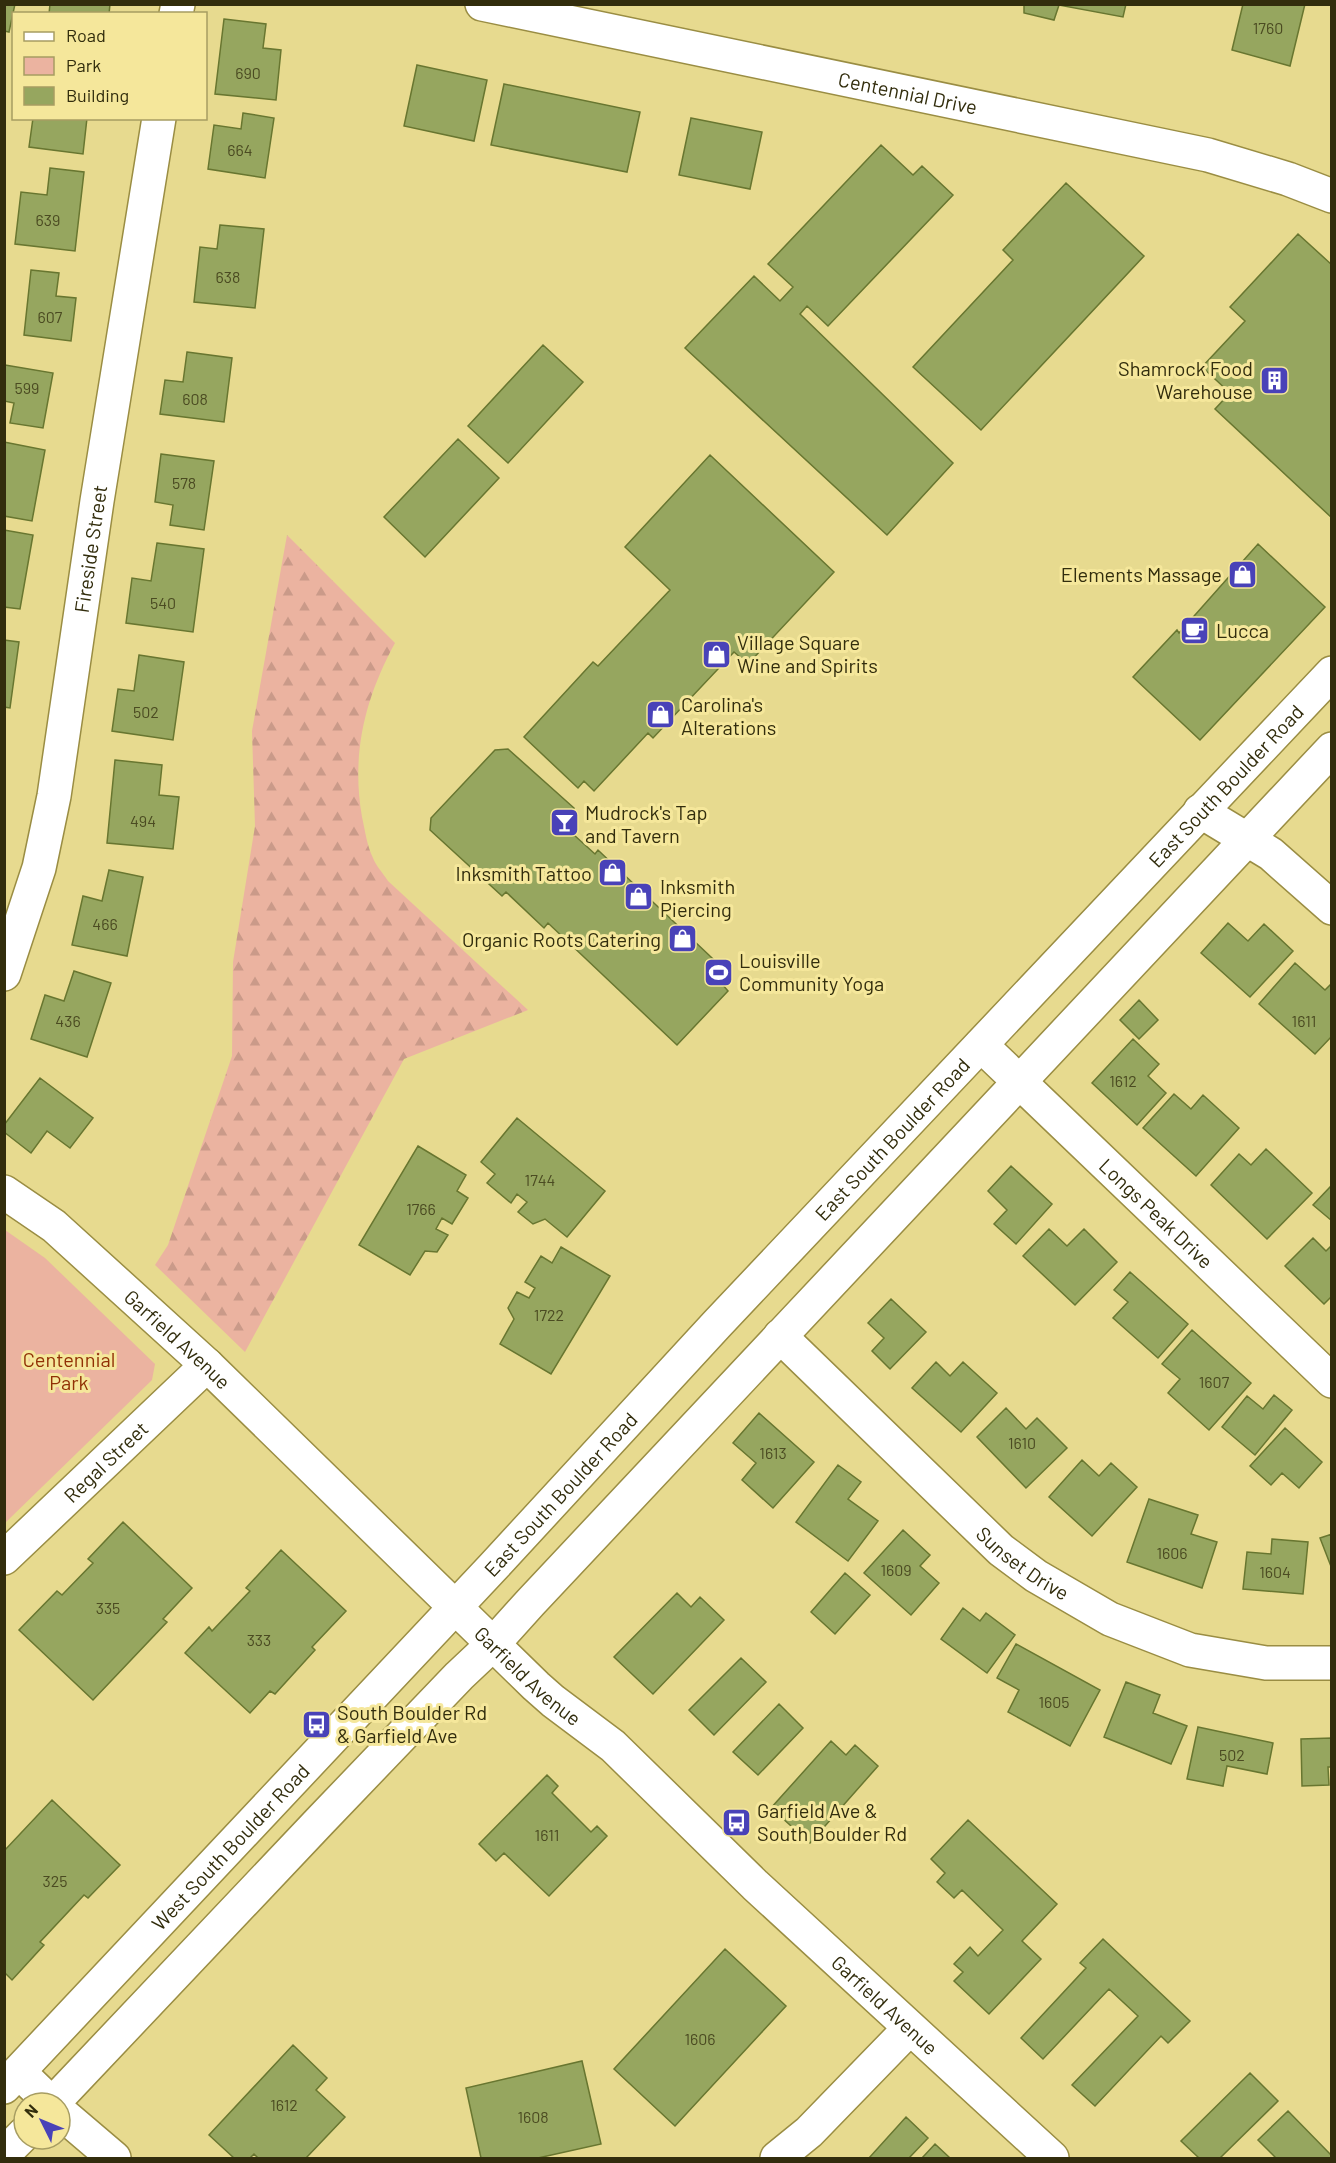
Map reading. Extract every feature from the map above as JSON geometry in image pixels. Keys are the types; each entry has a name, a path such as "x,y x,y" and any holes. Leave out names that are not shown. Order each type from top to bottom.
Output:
{"street":[{"name":"Centennial Drive","path":"482,4 1208,155 1288,178 1332,196"},
{"name":"Fireside Street","path":"4,974 39,868 54,796 97,501 159,120"},
{"name":"East South Boulder Road","path":"455,1606 1332,673"},
{"path":"63,2091 426,1710 493,1644 1332,749"},
{"path":"1200,811 1271,854 1332,908"},
{"name":"Longs Peak Drive","path":"981,1045 1332,1382"},
{"name":"Garfield Avenue","path":"4,1192 54,1226 207,1365 553,1701 613,1746 755,1885 1052,2158"},
{"name":"Sunset Drive","path":"780,1336 1001,1550 1036,1576 1110,1619 1190,1650 1266,1663 1332,1663"},
{"name":"Regal Street","path":"4,1558 207,1365"},
{"name":"West South Boulder Road","path":"12,2080 455,1606"},
{"path":"777,2158 809,2132 910,2028"},
{"path":"12,2080 31,2091"},
{"path":"72,2122 114,2158"}],"green space":[{"path":"287,535 395,643 368,706 360,749 359,794 362,817 374,861 388,881 528,1010 404,1059 245,1352 155,1265 168,1245 232,1056 233,962 255,826 252,731"},
{"name":"Centennial Park","path":"5,1230 45,1258 155,1364 152,1380 5,1523"}],"building":[{"path":"4,4 15,4 9,32 4,31"},
{"path":"50,4 110,4 109,12 49,12"},
{"path":"1024,4 1126,4 1123,17 1059,5 1054,20 1024,13"},
{"path":"1243,4 1305,4 1290,66 1232,50"},
{"path":"224,19 266,24 263,48 281,50 276,100 215,94"},
{"path":"417,65 487,80 474,141 404,126"},
{"path":"504,84 640,112 627,172 491,145"},
{"path":"243,113 274,118 265,178 208,169 214,125 241,129"},
{"path":"691,118 762,132 750,189 679,175"},
{"path":"33,120 87,120 83,154 29,147"},
{"path":"881,145 913,175 922,166 953,195 828,326 807,306 800,314 953,463 887,535 685,348 754,276 780,301 793,287 768,264"},
{"path":"50,168 84,172 75,251 15,244 21,192 47,195"},
{"path":"1066,183 1144,256 981,430 913,367 1013,260 1003,250"},
{"path":"220,225 264,229 255,308 194,302 200,247 217,249"},
{"name":"Shamrock Food Warehouse","path":"1298,234 1332,265 1332,518 1215,409 1230,393 1202,367 1245,321 1230,307"},
{"path":"31,270 59,273 56,296 76,298 71,341 24,335"},
{"path":"543,345 583,382 508,463 468,426"},
{"path":"187,352 232,358 224,422 160,414 165,380 183,382"},
{"path":"5,365 53,373 43,428 10,423 14,403 4,401"},
{"path":"458,439 499,478 425,557 384,517"},
{"path":"4,442 45,450 32,521 4,516"},
{"path":"161,454 214,461 204,530 170,525 173,505 155,502"},
{"path":"710,455 834,572 748,664 734,652 653,738 648,733 594,791 584,781 578,788 524,737 593,662 598,666 670,590 625,547"},
{"path":"4,530 33,535 20,609 4,607"},
{"path":"157,543 204,549 193,632 126,623 132,578 151,581"},
{"path":"1258,544 1325,607 1200,740 1133,677 1177,630 1179,633"},
{"path":"4,640 19,642 10,708 4,707"},
{"path":"139,655 184,662 173,740 112,731 118,689 134,691"},
{"path":"508,749 574,808 574,835 595,854 598,850 730,975 722,984 728,991 677,1045 548,923 544,928 506,892 502,896 430,830 431,818 495,750"},
{"path":"115,760 162,765 159,795 179,797 173,849 107,843"},
{"path":"109,870 143,877 127,956 72,945 83,896 102,901"},
{"path":"1228,923 1248,941 1264,924 1293,951 1250,997 1201,953"},
{"path":"1295,963 1325,990 1332,983 1332,1036 1315,1054 1259,1004"},
{"path":"74,971 111,983 87,1057 31,1039 45,995 64,1001"},
{"path":"1139,1000 1158,1020 1139,1039 1120,1020"},
{"path":"1133,1039 1159,1064 1148,1076 1166,1093 1137,1125 1092,1083"},
{"path":"40,1078 93,1118 70,1148 47,1131 31,1153 4,1132 4,1125"},
{"path":"1174,1094 1191,1109 1203,1095 1239,1128 1196,1176 1143,1128"},
{"path":"517,1118 605,1191 567,1237 545,1219 533,1224 518,1212 527,1202 517,1194 511,1203 487,1183 495,1174 481,1162"},
{"path":"418,1146 466,1175 457,1191 468,1198 452,1224 442,1218 436,1229 448,1235 437,1252 425,1251 410,1275 359,1245"},
{"path":"1266,1149 1312,1193 1267,1239 1211,1185 1239,1154 1251,1165"},
{"path":"1011,1166 1052,1204 1016,1244 994,1224 1007,1210 988,1191"},
{"path":"1332,1185 1332,1221 1313,1205"},
{"path":"1049,1229 1067,1246 1084,1229 1117,1262 1075,1305 1023,1256"},
{"path":"1313,1238 1326,1251 1332,1245 1332,1296 1324,1304 1285,1266"},
{"path":"561,1247 610,1276 551,1374 500,1344 514,1319 508,1308 517,1292 529,1298 535,1288 525,1282 541,1256 552,1263"},
{"path":"1130,1272 1188,1324 1158,1358 1113,1318 1128,1302 1114,1290"},
{"path":"891,1299 926,1332 890,1369 872,1351 884,1338 868,1323"},
{"path":"1192,1330 1251,1383 1209,1430 1168,1393 1180,1379 1162,1364"},
{"path":"936,1362 950,1376 963,1362 997,1393 961,1432 912,1388"},
{"path":"1274,1395 1292,1410 1255,1455 1222,1427 1247,1396 1263,1409"},
{"path":"1006,1408 1026,1429 1037,1418 1067,1448 1026,1488 977,1437"},
{"path":"759,1413 814,1462 773,1508 742,1480 756,1463 733,1443"},
{"path":"1285,1428 1322,1462 1299,1488 1282,1473 1271,1485 1250,1466"},
{"path":"1082,1460 1099,1476 1111,1463 1137,1487 1092,1536 1049,1497"},
{"path":"838,1465 861,1482 848,1499 878,1521 848,1561 796,1522"},
{"path":"1149,1499 1198,1515 1191,1534 1217,1542 1202,1588 1127,1562"},
{"path":"123,1522 192,1588 163,1619 167,1622 93,1700 19,1630 57,1591 62,1595 93,1563 88,1559"},
{"path":"903,1530 930,1555 920,1566 939,1583 911,1615 864,1573"},
{"path":"1332,1534 1332,1569 1320,1538"},
{"path":"1272,1539 1308,1542 1303,1594 1243,1589 1247,1552 1271,1554"},
{"path":"281,1550 346,1611 312,1647 315,1650 275,1694 270,1691 250,1713 185,1653 209,1627 212,1631 250,1591 246,1588"},
{"path":"845,1573 870,1595 835,1634 811,1612"},
{"path":"677,1593 691,1607 700,1597 724,1620 653,1694 614,1657"},
{"path":"963,1608 980,1621 986,1613 1015,1635 987,1673 941,1639"},
{"path":"1016,1644 1100,1690 1070,1746 1008,1712 1019,1690 997,1678"},
{"path":"741,1658 766,1682 714,1735 689,1710"},
{"path":"1126,1682 1160,1695 1153,1713 1187,1726 1171,1764 1104,1737"},
{"path":"779,1704 803,1728 758,1775 733,1752"},
{"path":"1198,1727 1273,1743 1267,1774 1227,1766 1223,1786 1187,1779"},
{"path":"1332,1738 1332,1767 1328,1767 1329,1785 1302,1786 1301,1739"},
{"path":"831,1741 846,1755 855,1745 878,1766 810,1843 771,1808"},
{"path":"547,1775 558,1786 552,1793 591,1832 597,1826 607,1836 549,1896 504,1853 496,1861 479,1844"},
{"path":"52,1800 120,1865 88,1898 84,1895 40,1942 44,1945 12,1980 4,1972 4,1851"},
{"path":"968,1820 1057,1904 1022,1941 1041,1959 989,2014 954,1981 963,1972 954,1964 970,1947 978,1956 1003,1930 962,1890 954,1898 937,1882 945,1873 931,1859"},
{"path":"1103,1939 1190,2021 1168,2043 1161,2036 1095,2106 1072,2085 1138,2016 1109,1989 1043,2059 1021,2038 1086,1968 1080,1963"},
{"path":"725,1949 786,2006 675,2126 614,2069"},
{"path":"293,2045 327,2078 316,2090 345,2117 306,2158 258,2158 254,2154 250,2158 234,2158 209,2135"},
{"path":"582,2061 601,2144 538,2158 481,2158 466,2088"},
{"path":"1250,2073 1278,2101 1220,2158 1199,2158 1181,2141"},
{"path":"1288,2111 1332,2158 1276,2158 1258,2140"},
{"path":"906,2117 928,2138 909,2158 869,2158"},
{"path":"935,2144 950,2158 922,2158"}],"place":[{"name":"Shamrock Food Warehouse","path":"1274,380"},
{"name":"Elements Massage","path":"1243,574"},
{"name":"Lucca","path":"1195,630"},
{"name":"Village Square Wine and Spirits","path":"716,654"},
{"name":"Carolina's Alterations","path":"660,715"},
{"name":"Mudrock's Tap and Tavern","path":"564,823"},
{"name":"Inksmith Tattoo","path":"613,873"},
{"name":"Inksmith Piercing","path":"639,897"},
{"name":"Organic Roots Catering","path":"682,939"},
{"name":"Louisville Community Yoga","path":"718,972"},
{"name":"South Boulder Rd & Garfield Ave","path":"316,1724"},
{"name":"Garfield Ave & South Boulder Rd","path":"736,1822"}]}
